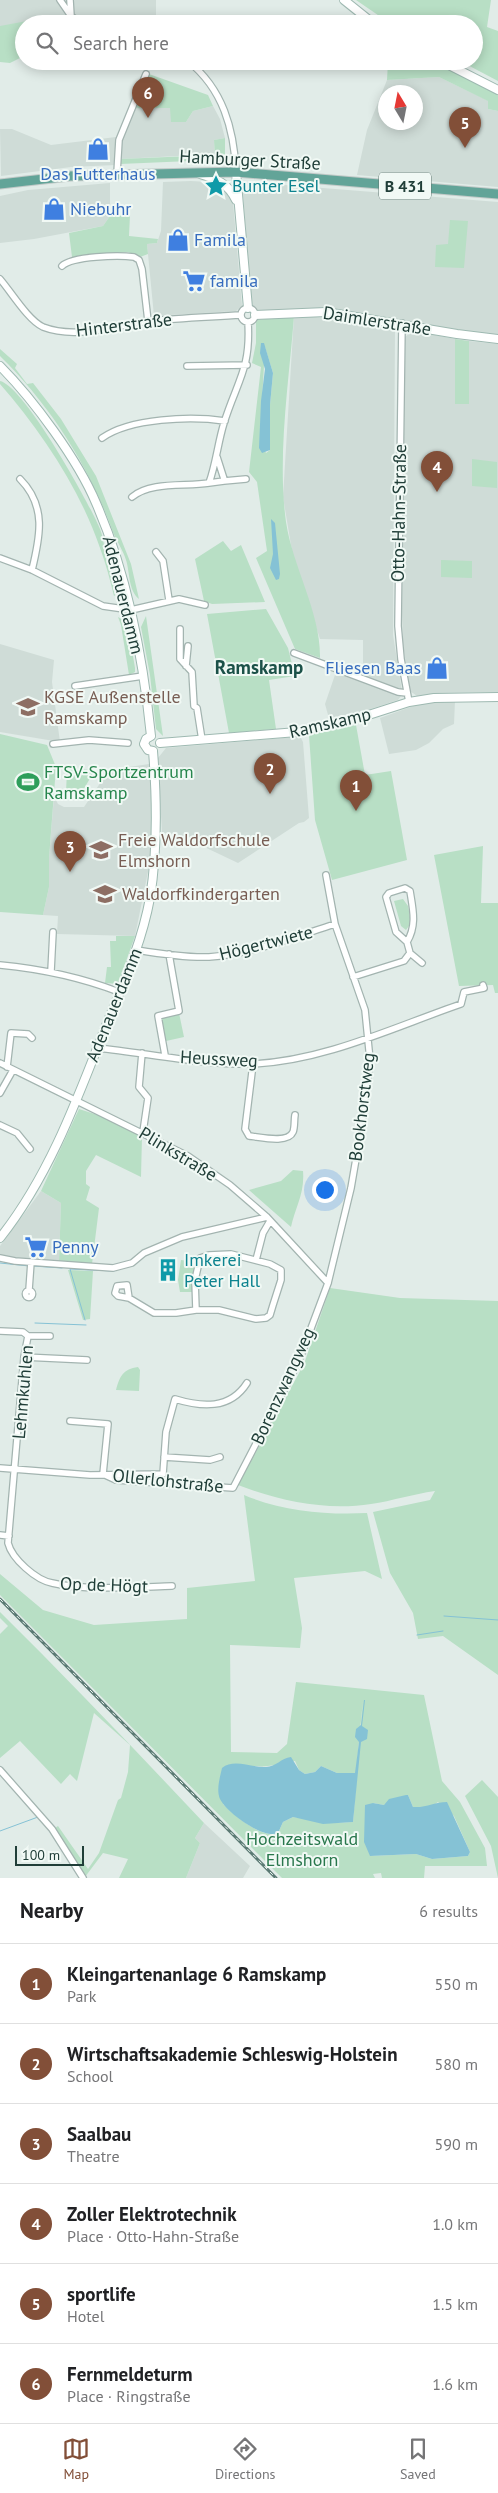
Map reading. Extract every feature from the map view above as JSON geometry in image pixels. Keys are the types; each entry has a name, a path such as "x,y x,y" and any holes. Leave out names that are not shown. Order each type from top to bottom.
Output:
{"main road":[{"name":"Hamburger Straße","path":"0,183 70,176 236,172 498,194"}],"street":[{"path":"60,0 70,15"},
{"path":"70,0 71,15"},
{"path":"344,0 363,15"},
{"path":"197,70 208,80 223,107 233,136 248,308"},
{"path":"459,70 498,90"},
{"path":"117,174 119,140 146,74"},
{"path":"192,172 224,184 231,190 238,206"},
{"path":"62,266 66,262 88,258 134,256 139,260 142,269 148,321"},
{"name":"Hinterstraße","path":"0,279 31,319 44,327 65,332 79,332 148,321 241,315"},
{"path":"248,308 252,309 255,315 248,322"},
{"path":"248,308 242,311 241,315 244,321 248,322"},
{"name":"Daimlerstraße","path":"255,315 326,312 402,323 457,334 498,338"},
{"path":"209,483 224,421 247,365 250,346 248,322"},
{"name":"Otto-Hahn-Straße","path":"402,323 398,626 409,702"},
{"path":"187,366 247,365"},
{"name":"Adenauerdamm","path":"0,1238 43,1172 137,950 150,899 155,860 156,807 153,751 148,750 144,744 146,738 150,736 143,676 130,610 118,563 96,501 66,451 36,407 1,368"},
{"path":"102,438 110,432 149,422 224,421"},
{"path":"216,455 224,474 224,482"},
{"path":"20,479 28,486 40,514 41,530 32,570"},
{"path":"132,497 139,491 246,479"},
{"path":"156,552 163,561 169,600"},
{"path":"0,558 32,570 103,606 130,610 169,600 190,600 205,605"},
{"path":"180,630 180,659 192,672 194,706 197,708 202,740"},
{"path":"186,666 188,646"},
{"name":"Ramskamp","path":"294,652 398,692 407,693"},
{"path":"75,686 143,676"},
{"name":"Ramskamp","path":"160,743 310,730 353,720 409,702 453,696 498,697"},
{"path":"150,736 158,738 160,743 157,749 153,751"},
{"path":"53,744 89,740 128,743"},
{"name":"Bookhorstweg","path":"326,875 335,924 365,1010 370,1060 352,1188 328,1283"},
{"path":"407,942 413,932 415,921 410,892 405,888 389,893 386,897 396,932 407,942 410,953 422,962"},
{"name":"Högertwiete","path":"137,950 207,957 229,954 335,924"},
{"path":"51,971 54,932"},
{"path":"353,977 404,961 410,953"},
{"path":"165,1056 158,1016 179,1011 169,954"},
{"path":"0,965 51,971 119,992"},
{"name":"Heussweg","path":"97,1048 220,1063 252,1064 308,1055 369,1037 461,1004 464,992 484,988 483,985"},
{"path":"0,1093 10,1068 11,1033 28,1034 32,1038"},
{"path":"142,1053 139,1087 148,1098 144,1132"},
{"name":"Plinkstraße","path":"0,1063 144,1132 188,1156 230,1185 268,1219 328,1283"},
{"path":"252,1064 245,1129 250,1136 279,1139 289,1136 293,1133 295,1116"},
{"path":"0,1125 18,1133 30,1149"},
{"path":"256,1260 268,1219"},
{"path":"0,1258 113,1268 132,1263 144,1253 182,1237 268,1219"},
{"path":"128,1298 154,1313 219,1310 262,1319 270,1314 281,1280 281,1270 278,1267 231,1254 209,1255 200,1258 195,1280 196,1310"},
{"path":"29,1290 31,1262"},
{"name":"Borenzwangweg","path":"233,1488 298,1363 328,1283"},
{"path":"0,1331 23,1332 28,1336"},
{"name":"Lehmkuhlen","path":"16,1470 24,1357 28,1336 50,1336"},
{"path":"24,1357 86,1360"},
{"path":"220,1457 210,1460 164,1457 166,1432 175,1398 194,1405 214,1405 238,1395 247,1383"},
{"path":"70,1421 108,1424 103,1474"},
{"name":"Ollerlohstraße","path":"0,1468 103,1474 163,1474 164,1457"},
{"name":"Op de Högt","path":"16,1470 9,1536 10,1550 42,1580 52,1584 92,1586 172,1586"},
{"name":"Ollerlohstraße","path":"103,1474 116,1480 233,1488"},
{"path":"0,1535 9,1536"},
{"path":"0,1770 52,1829 83,1878"}],"shaded area":[{"path":"0,0 156,0 156,15 15,15 15,34 0,52"},
{"path":"439,77 489,101 488,109 498,111 498,187 357,175 367,130 378,102 378,130 423,130 423,85 385,85 387,80"},
{"path":"213,106 220,119 225,138 214,140 215,157 196,155 121,159 121,140 136,108 171,108 171,122 186,122 193,111"},
{"path":"0,129 12,129 51,145 116,137 116,165 71,167 1,176"},
{"path":"163,182 208,182 225,188 233,202 242,306 236,311 154,316 147,244 157,243 161,231"},
{"path":"248,182 498,202 498,336 333,309 261,311 256,309 251,302 243,193"},
{"path":"110,183 110,216 103,226 34,239 0,243 0,196 28,190"},
{"path":"294,316 357,319 395,329 393,635 402,691 363,677 363,640 320,639 293,557 283,497"},
{"path":"415,331 455,339 455,404 469,404 469,341 498,344 498,692 440,693 417,696 410,691 403,644 402,614 405,337"},
{"name":"KGSE Außenstelle Ramskamp","path":"0,644 54,660 52,682 60,742 0,732"},
{"path":"336,672 401,696 398,700 330,722 325,704"},
{"path":"436,701 455,701 454,724 443,729 429,743 416,750 389,754 380,718 416,705"},
{"path":"301,738 303,742 309,818 304,822 299,823 238,863 177,834 162,833 158,758 166,748"},
{"name":"Freie Waldorfschule Elmshorn","path":"149,764 152,805 151,857 135,936 57,934 58,916 43,915 49,887 49,858 54,796 58,804 64,807 84,807 109,770"},
{"path":"41,1191 61,1203 59,1261 17,1260 0,1255 0,1246"},
{"path":"204,1823 250,1866 243,1878 186,1878 200,1843 195,1838"}],"green space":[{"path":"356,0 491,0 487,27 498,31 498,81 477,70 483,70 483,15 378,15"},
{"path":"15,23 15,60 10,63 0,62 0,26"},
{"path":"388,70 449,70 498,94 498,111 488,109 488,101 439,77 387,80"},
{"path":"149,74 208,95 213,106 193,111 186,122 171,122 170,108 136,108"},
{"path":"225,138 225,156 223,161 200,162 196,155 215,157 214,140"},
{"path":"191,156 190,161 120,164 121,159"},
{"path":"130,215 129,236 158,239 157,243 147,244 148,254 140,257 128,252 72,257 69,233 103,226 110,216"},
{"path":"450,220 468,221 464,268 435,267 436,245 448,244"},
{"path":"294,316 283,445 284,497 286,522 294,556 316,624 320,658 295,649 256,558 267,551 257,482 249,472 261,367 252,363 256,343 256,320","holes":["265,347 273,373 270,405 270,450 266,453 260,438"]},
{"path":"455,339 469,341 469,404 455,404"},
{"path":"0,349 17,364 15,368 27,384 33,383 61,419 96,476 131,564 139,599 131,586 123,553 80,460 35,395 0,356"},
{"path":"0,381 11,388 24,402 39,423 94,515 103,538 108,566 118,586 117,593 114,596 104,560 82,504 44,441 0,384"},
{"path":"472,459 497,462 497,488 472,486"},
{"path":"223,541 231,551 241,545 265,602 212,604 204,601 195,559"},
{"path":"441,560 472,561 472,578 441,577"},
{"path":"266,609 288,648 295,676 269,680 276,729 229,733 207,614"},
{"path":"146,616 163,736 156,729 150,675 141,627"},
{"path":"118,617 125,621 128,626 135,668 135,672 129,675 121,625"},
{"path":"356,725 365,775 391,771 407,860 332,880 315,820 309,735"},
{"path":"0,734 47,745 56,767 49,858 49,887 43,915 0,912"},
{"path":"67,769 95,770 79,797 68,796 66,793"},
{"path":"483,846 481,903 498,903 498,993 495,993 493,985 459,986 434,855"},
{"path":"403,899 408,906 411,923 406,930 401,926 394,901"},
{"path":"116,936 135,936 118,984 105,983 107,967 111,967 110,941 116,941"},
{"path":"179,1013 184,1037 166,1041 161,1017"},
{"path":"79,1109 107,1118 142,1136 141,1177 96,1155 86,1171 86,1184 90,1187 86,1200 99,1208 92,1264 59,1261 61,1203 41,1191"},
{"path":"293,1170 303,1171 303,1186 291,1227 249,1190 281,1181"},
{"path":"181,1260 196,1262 193,1292 180,1292 178,1280"},
{"path":"68,1270 93,1271 90,1319 83,1320"},
{"path":"330,1288 400,1298 498,1301 498,1675 443,1636 418,1639 413,1613 390,1573 373,1512 430,1500 435,1491 371,1504 337,1506 286,1500 238,1485 304,1364"},
{"path":"138,1367 140,1370 139,1391 116,1390 123,1374 129,1369"},
{"name":"Hochzeitswald Elmshorn","path":"244,1495 273,1505 304,1511 367,1513 382,1579 365,1571 294,1578 302,1628 300,1648 230,1645 231,1752 277,1753 287,1744 296,1682 424,1695 442,1781 460,1802 485,1848 487,1866 425,1866 424,1878 382,1878 381,1873 373,1874 375,1878 282,1878 0,1595 0,1574 43,1610 94,1625 187,1619 187,1588 255,1581","holes":["363,1700 353,1822 334,1823 293,1817 283,1822 278,1833 272,1834 257,1830 223,1804 255,1766 270,1766 295,1761 299,1770 305,1774 315,1772 321,1766 337,1773 356,1773","408,1795 413,1807 431,1807 438,1802 454,1816 470,1852 468,1856 432,1859 416,1854 370,1856 373,1803 384,1805"]},
{"path":"0,1612 129,1744 94,1713 77,1781 70,1774 61,1784 20,1741 0,1758 0,1634 8,1626 0,1618"},
{"path":"130,1745 204,1823 195,1838 200,1843 186,1878 119,1878 128,1859 103,1853 85,1877 55,1828 58,1826 88,1869 99,1853 118,1800 121,1798 128,1772"},
{"path":"482,1780 498,1797 498,1878 491,1846 465,1796"}],"water":[{"path":"261,343 264,343 273,373 270,405 270,450 262,453 259,448 261,401 265,369 260,353"},
{"path":"271,519 275,523 280,574 279,579 276,580 270,568 273,554"},
{"path":"364,1700 362,1726 368,1730 367,1739 361,1742 353,1822 323,1824 293,1817 283,1822 278,1833 272,1834 246,1824 230,1811 220,1799 218,1788 222,1768 232,1764 270,1767 291,1757 299,1770 305,1774 315,1772 321,1766 337,1773 355,1773 359,1742 355,1737 356,1729 361,1725"},
{"path":"408,1795 413,1807 447,1802 470,1852 468,1856 432,1859 416,1854 370,1856 364,1842 365,1805 373,1803 384,1805 389,1799"}],"waterway":[{"path":"0,1263 29,1266"},
{"path":"33,1266 62,1268"},
{"path":"85,1320 70,1269 114,1271"},
{"path":"35,1323 86,1325"},
{"path":"444,1616 498,1620"},
{"path":"417,1635 443,1631"},
{"path":"0,1831 38,1817"}],"railway":[{"path":"0,1599 276,1878"}],"place":[{"name":"Fernmeldeturm","path":"148,118"},
{"name":"sportlife","path":"465,148"},
{"name":"Das Futterhaus","path":"98,149"},
{"name":"Bunter Esel","path":"216,186"},
{"name":"Niebuhr","path":"54,209"},
{"name":"Famila","path":"178,240"},
{"name":"famila","path":"194,281"},
{"name":"Zoller Elektrotechnik","path":"437,492"},
{"name":"Fliesen Baas","path":"437,668"},
{"name":"KGSE Außenstelle Ramskamp","path":"28,707"},
{"name":"FTSV-Sportzentrum Ramskamp","path":"28,782"},
{"name":"Wirtschaftsakademie Schleswig-Holstein","path":"270,794"},
{"name":"Kleingartenanlage 6 Ramskamp","path":"356,811"},
{"name":"Freie Waldorfschule Elmshorn","path":"101,850"},
{"name":"Saalbau","path":"70,872"},
{"name":"Waldorfkindergarten","path":"105,894"},
{"name":"Penny","path":"36,1247"},
{"name":"Imkerei Peter Hall","path":"168,1270"}],"district":[{"name":"Ramskamp","path":"259,667"}]}
